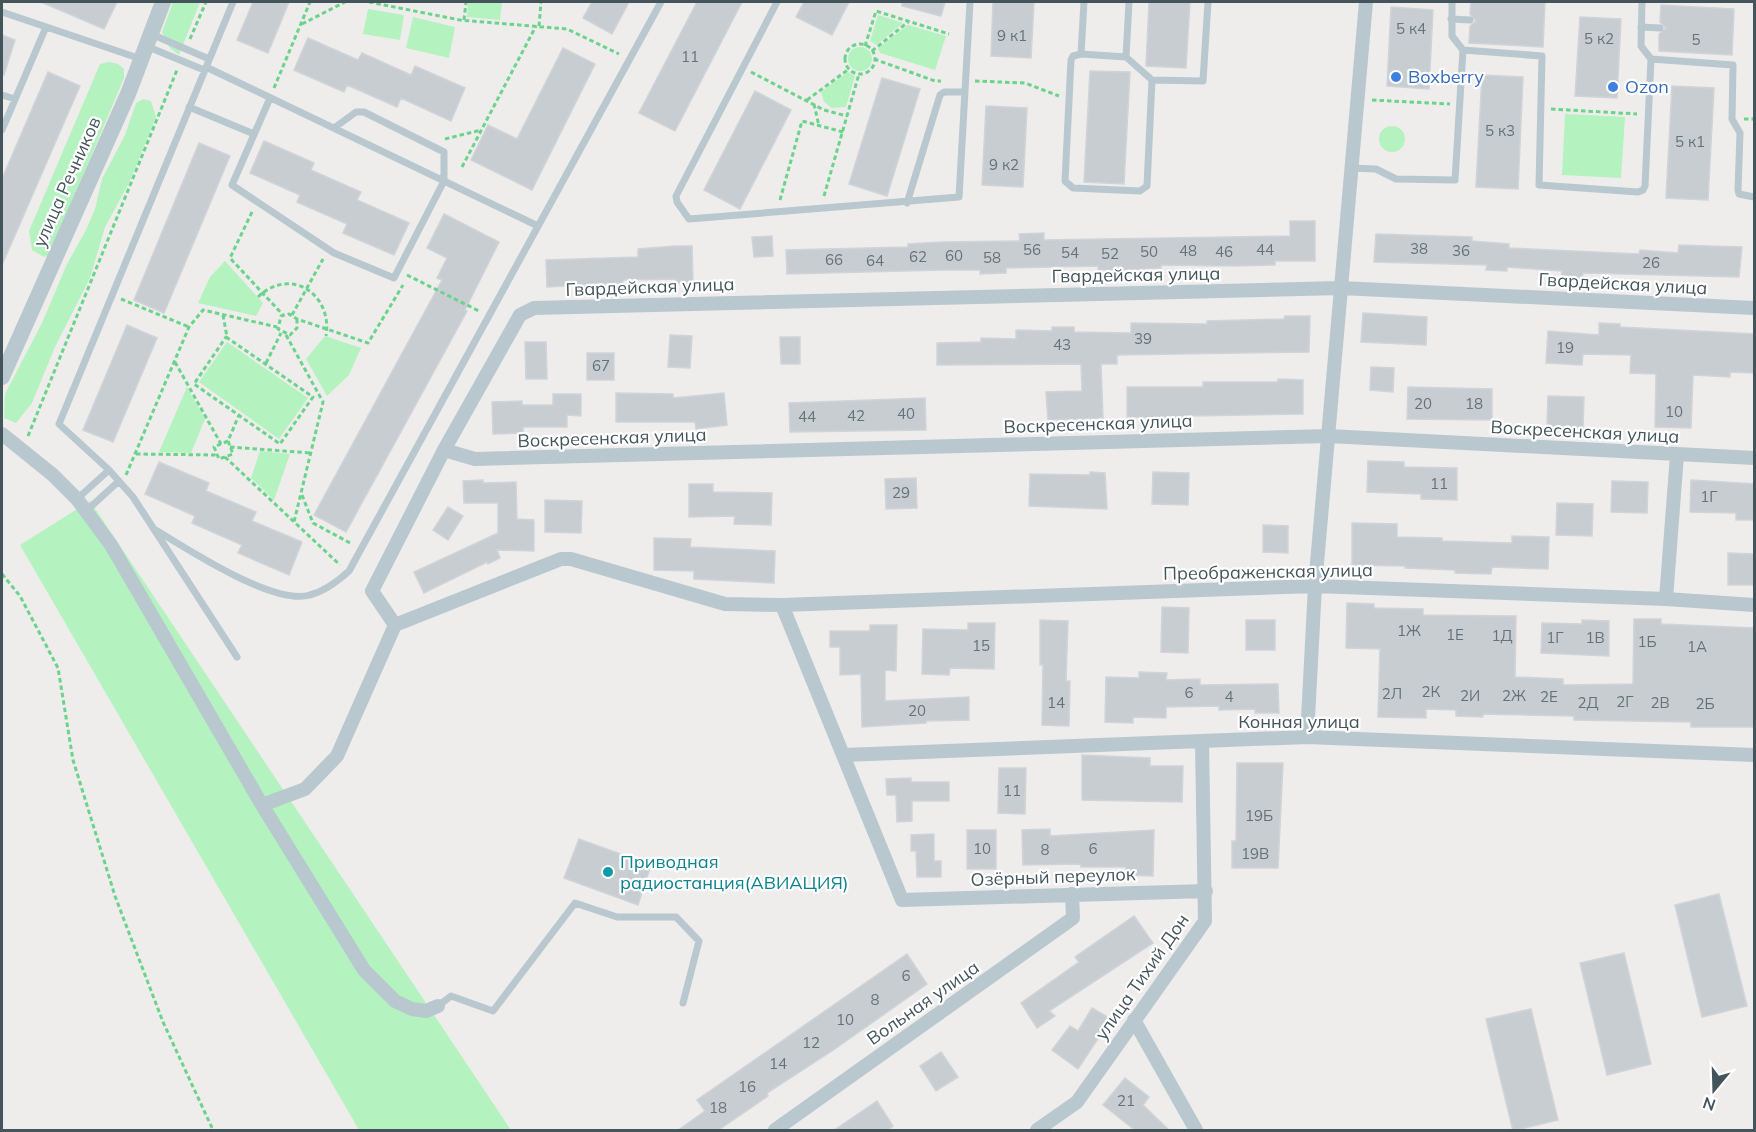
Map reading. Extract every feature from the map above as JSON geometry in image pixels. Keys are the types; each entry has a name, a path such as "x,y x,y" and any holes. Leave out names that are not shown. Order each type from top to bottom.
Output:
{"street":[{"name":"улица Речников","path":"2,376 163,2"},
{"path":"1307,737 1315,586 1366,2"},
{"name":"Гвардейская улица","path":"444,450 520,315 534,308 1341,288 1755,308"},
{"path":"2,434 76,499 111,545 262,805 364,970 380,988 403,1005 426,1011 438,1006"},
{"name":"Воскресенская улица","path":"444,450 475,459 1329,436 1755,458"},
{"path":"262,805 305,789 337,756 395,625 372,591 444,450"},
{"path":"1666,599 1677,455"},
{"name":"Преображенская улица","path":"395,625 561,559 571,559 724,604 782,605 1315,586 1666,599 1755,605"},
{"path":"782,605 844,755"},
{"name":"Конная улица","path":"844,755 1307,737 1755,755"},
{"name":"улица Тихий Дон","path":"1038,1131 1077,1102 1205,921 1202,741"},
{"name":"Озёрный переулок","path":"844,755 902,900 1206,891"},
{"name":"Вольная улица","path":"775,1131 1073,918 1072,894"},
{"path":"1134,1020 1196,1131"}],"lane":[{"path":"233,2 58,424 119,481 154,529 237,657"},
{"path":"154,529 223,570 292,597 309,596 333,586 348,572 660,2"},
{"path":"777,2 676,196 682,210 687,217 693,220 959,197 970,2"},
{"path":"1081,54 1084,2"},
{"path":"1126,57 1129,2"},
{"path":"1152,80 1145,190 1072,188 1065,181 1073,56 1081,54 1126,57 1152,80 1203,81 1208,2"},
{"path":"1350,168 1376,169 1396,179 1455,180 1463,51 1452,36 1452,2"},
{"path":"1463,51 1542,57 1539,185 1638,192 1645,186 1651,59 1641,46 1642,2"},
{"path":"2,12 46,27 146,46 186,49 209,59"},
{"path":"1451,19 1470,20"},
{"path":"2,130 46,27"},
{"path":"1641,27 1660,28"},
{"path":"146,46 205,68 538,226"},
{"path":"1651,59 1733,65 1732,116 1740,133 1738,190 1739,194 1755,197"},
{"path":"907,202 940,95 944,92 965,92"},
{"path":"2,95 15,99"},
{"path":"270,98 232,185 328,249 394,278 444,181 444,152 360,111 334,128"},
{"path":"189,107 254,134"},
{"path":"76,499 109,470"},
{"path":"86,511 119,481"},
{"path":"438,1006 451,996 493,1011 575,903 617,917 676,917 699,941 683,1003"}],"path":[{"path":"186,49 206,2"},
{"path":"270,98 310,2"},
{"path":"300,25 345,2"},
{"path":"369,2 464,20 567,29 629,59"},
{"path":"464,20 466,2"},
{"path":"462,167 537,26 541,2"},
{"path":"865,46 876,11 949,34"},
{"path":"872,51 909,22"},
{"path":"854,46 865,46 872,51 874,58 871,69 859,74 849,69 845,62 848,50 854,46"},
{"path":"22,450 181,60"},
{"path":"806,101 849,69"},
{"path":"750,72 806,101 847,116"},
{"path":"822,204 859,74"},
{"path":"1357,99 1461,104"},
{"path":"814,104 820,126 819,132"},
{"path":"1541,109 1648,114"},
{"path":"778,207 802,121 843,132"},
{"path":"440,140 481,130"},
{"path":"257,203 230,258 283,315"},
{"path":"292,315 328,249"},
{"path":"398,271 489,316"},
{"path":"258,297 271,287 289,284 307,289 314,294 325,309 326,336"},
{"path":"111,295 189,327"},
{"path":"119,481 128,473 189,327 203,310 277,327 284,334 323,402 294,522"},
{"path":"223,315 227,337 313,397 280,444 194,384 227,337"},
{"path":"266,364 284,334 294,332 297,328 297,319 292,315 283,315 278,320 277,327"},
{"path":"175,361 221,444"},
{"path":"228,441 214,447 219,459 232,454 228,441 239,415"},
{"path":"230,447 311,453"},
{"path":"136,454 218,455"},
{"path":"225,457 348,572"},
{"path":"301,494 313,523 361,549"},
{"path":"2,574 20,596 58,668 74,760 115,896 163,1022 213,1131"}],"green space":[{"path":"173,2 200,2 179,55 170,48 162,32"},
{"path":"468,2 502,2 500,20 467,17"},
{"path":"368,9 404,15 400,40 363,34"},
{"path":"878,15 903,23 876,45 870,41"},
{"path":"413,17 455,27 449,58 406,48"},
{"path":"908,25 946,36 935,70 880,53 878,48"},
{"path":"860,47 869,50 872,59 869,68 860,71 851,68 848,59 851,50"},
{"path":"109,62 118,64 124,69 124,78 50,254 44,257 32,250 29,231 100,64"},
{"path":"848,72 855,76 846,107 832,108 824,102 821,92"},
{"path":"143,99 151,101 156,117 129,183 105,227 90,278 55,347 32,403 16,423 4,418 5,394 42,323 67,264 86,230 95,209 102,179 125,135 136,103"},
{"path":"1565,114 1625,117 1621,178 1562,175"},
{"path":"1392,126 1401,130 1405,139 1401,148 1392,152 1383,148 1379,139 1383,130"},
{"path":"225,261 263,303 256,316 198,303 210,277"},
{"path":"325,336 361,348 349,375 327,396 306,359"},
{"path":"227,342 308,398 279,439 199,382"},
{"path":"187,387 205,419 191,453 159,452"},
{"path":"260,451 290,454 274,500 251,478"},
{"path":"90,501 511,1130 359,1130 20,545"}],"building":[{"path":"41,2 117,2 104,29"},
{"path":"253,2 289,2 268,53 237,40"},
{"path":"592,2 629,2 612,34 583,18"},
{"path":"697,2 742,2 675,131 639,113"},
{"path":"804,2 849,2 832,35 796,17"},
{"path":"902,2 945,2 941,16 902,6"},
{"path":"993,2 1034,2 1031,58 991,56"},
{"path":"1149,2 1190,2 1186,68 1146,66"},
{"path":"1471,2 1545,2 1543,47 1469,43 1470,26 1476,21 1470,14"},
{"path":"1661,5 1734,9 1732,55 1659,51 1659,34 1666,28 1660,22"},
{"path":"1391,7 1433,10 1429,89 1387,86"},
{"path":"1580,17 1621,19 1617,98 1575,96"},
{"path":"2,35 15,40 4,75 2,74"},
{"path":"308,38 358,60 362,53 411,75 415,66 465,88 451,121 401,98 397,107 347,85 344,92 294,70"},
{"path":"563,48 595,64 532,190 471,160 488,125 517,139"},
{"path":"1090,71 1130,72 1124,184 1084,182"},
{"path":"48,72 80,86 2,265 2,179"},
{"path":"1482,75 1523,77 1518,189 1476,187"},
{"path":"882,78 920,89 887,196 849,184"},
{"path":"1672,86 1714,88 1708,200 1666,198"},
{"path":"755,91 791,110 740,209 704,190"},
{"path":"986,106 1027,108 1023,187 982,185"},
{"path":"264,141 314,163 311,170 361,192 357,200 409,223 394,255 343,233 347,224 297,202 300,195 250,173"},
{"path":"199,143 230,156 164,313 134,300"},
{"path":"444,214 499,242 465,310 467,311 346,532 314,515 442,280 437,278 447,258 427,248"},
{"path":"1290,221 1315,221 1315,261 1275,261 1275,265 1161,265 1161,268 1123,270 1098,270 1098,266 1006,268 1006,273 980,274 980,270 943,270 787,274 786,250 908,247 908,244 942,242 1020,241 1019,234 1044,233 1044,240 1290,236"},
{"path":"1376,234 1472,237 1472,241 1509,244 1509,248 1639,254 1640,250 1678,253 1679,245 1742,247 1739,277 1583,273 1582,279 1561,278 1562,271 1507,267 1507,271 1486,270 1487,265 1374,262"},
{"path":"772,236 773,256 754,257 752,237"},
{"path":"692,246 693,283 676,283 676,279 623,280 623,283 547,287 546,260 638,257 638,249"},
{"path":"1363,313 1427,317 1426,345 1361,342"},
{"path":"1285,316 1310,316 1309,352 1117,355 1117,364 1101,364 1103,418 1048,420 1046,392 1082,391 1081,364 937,365 937,343 981,342 981,338 1016,339 1016,330 1052,331 1052,327 1074,327 1074,332 1131,333 1131,323 1207,324 1207,321 1284,319"},
{"path":"1599,323 1620,324 1620,327 1755,334 1755,373 1730,372 1730,377 1693,375 1691,428 1655,427 1656,374 1630,373 1631,355 1583,354 1582,365 1546,363 1548,331 1599,335"},
{"path":"127,325 157,338 113,442 83,430"},
{"path":"670,335 692,336 690,368 668,367"},
{"path":"780,337 800,337 800,364 781,364"},
{"path":"525,342 546,342 547,379 526,379"},
{"path":"587,353 614,353 614,380 587,380"},
{"path":"1371,367 1394,368 1393,392 1370,390"},
{"path":"1278,379 1303,380 1303,414 1191,416 1191,419 1127,417 1127,387 1203,387 1203,382 1278,382"},
{"path":"1408,387 1492,389 1492,420 1407,419"},
{"path":"616,393 673,394 673,398 724,393 727,425 696,429 695,422 616,422"},
{"path":"553,394 581,394 581,416 567,415 567,427 523,427 523,433 493,434 492,402 522,401 522,405 553,405"},
{"path":"1548,396 1584,397 1583,428 1547,427"},
{"path":"925,398 926,430 790,432 789,403"},
{"path":"1368,461 1404,462 1404,467 1457,468 1457,500 1421,499 1421,494 1367,492"},
{"path":"159,462 209,483 206,491 256,512 252,521 302,542 289,575 238,553 242,545 192,523 195,516 145,494"},
{"path":"1090,472 1105,473 1107,509 1029,506 1030,474 1090,475"},
{"path":"1153,472 1189,473 1188,505 1152,504"},
{"path":"916,478 917,508 886,509 885,479"},
{"path":"483,480 483,483 516,482 517,519 534,520 534,551 497,550 500,558 488,564 487,562 424,593 414,572 498,533 498,503 464,503 463,481"},
{"path":"1691,480 1755,484 1755,520 1736,520 1736,513 1690,512"},
{"path":"1612,481 1648,482 1647,513 1611,512"},
{"path":"689,484 713,484 713,492 772,493 771,525 734,524 735,516 689,517"},
{"path":"545,500 582,501 581,533 545,532"},
{"path":"1557,503 1593,504 1592,536 1556,535"},
{"path":"448,507 463,516 448,540 433,530"},
{"path":"1352,523 1397,524 1397,537 1442,538 1442,541 1512,543 1512,536 1549,537 1548,569 1492,567 1491,574 1455,573 1455,570 1405,568 1405,566 1352,565"},
{"path":"1263,525 1288,526 1288,553 1263,552"},
{"path":"654,538 691,539 690,547 775,551 774,583 694,579 694,571 654,570"},
{"path":"1728,553 1755,554 1755,585 1728,585"},
{"path":"1347,603 1374,604 1374,608 1423,609 1423,615 1516,616 1515,677 1563,679 1563,685 1633,684 1634,619 1661,619 1661,624 1755,628 1755,727 1691,727 1691,722 1574,720 1574,716 1483,714 1483,717 1456,716 1456,710 1426,709 1426,718 1378,717 1380,649 1346,648"},
{"path":"1162,607 1189,608 1188,653 1161,652"},
{"path":"1040,620 1068,621 1066,681 1070,681 1069,726 1042,725 1043,665 1040,665"},
{"path":"1246,620 1275,620 1275,650 1246,650"},
{"path":"1582,620 1609,621 1609,656 1541,653 1542,623 1582,624"},
{"path":"968,623 995,623 994,669 950,668 949,675 922,674 923,629 968,630"},
{"path":"870,625 897,625 896,671 885,670 885,701 969,697 969,720 926,721 926,723 862,727 861,674 840,675 840,647 830,647 830,631 870,631"},
{"path":"1139,672 1167,673 1166,680 1200,679 1200,685 1278,684 1279,713 1255,713 1255,709 1219,710 1219,706 1166,707 1166,718 1133,717 1133,723 1105,722 1106,677 1139,678"},
{"path":"1082,755 1150,758 1150,766 1183,766 1182,802 1082,800"},
{"path":"1237,763 1283,763 1278,868 1232,868 1232,841 1236,841"},
{"path":"999,768 1026,768 1025,814 998,813"},
{"path":"911,778 911,782 949,782 949,801 912,801 912,821 897,822 896,795 887,795 886,779"},
{"path":"1050,829 1050,836 1154,830 1153,876 1126,875 1126,867 1081,867 1081,864 1023,865 1022,830"},
{"path":"967,830 996,830 996,869 967,869"},
{"path":"934,834 934,861 941,861 941,877 917,877 916,851 911,851 911,835"},
{"name":"Приводная радиостанция(АВИАЦИЯ)","path":"579,839 651,865 638,905 564,878"},
{"path":"1719,894 1747,1006 1702,1017 1675,905"},
{"path":"1134,916 1153,943 1049,1011 1055,1016 1037,1028 1021,1003 1079,962 1075,957"},
{"path":"1624,953 1651,1064 1607,1075 1580,963"},
{"path":"907,954 927,984 832,1051 767,1093 768,1096 717,1131 677,1131 705,1111 697,1100"},
{"path":"1092,1008 1111,1019 1078,1069 1052,1050 1070,1026 1078,1031"},
{"path":"1531,1009 1558,1120 1513,1131 1486,1019"},
{"path":"941,1052 958,1077 936,1091 920,1066"},
{"path":"1125,1078 1149,1097 1143,1105 1170,1131 1136,1131 1103,1105"},
{"path":"877,1101 893,1126 887,1131 833,1131"}],"place":[{"name":"Boxberry","path":"1396,77"},
{"name":"Ozon","path":"1613,87"},
{"name":"Приводная радиостанция(АВИАЦИЯ)","path":"608,872"}]}
